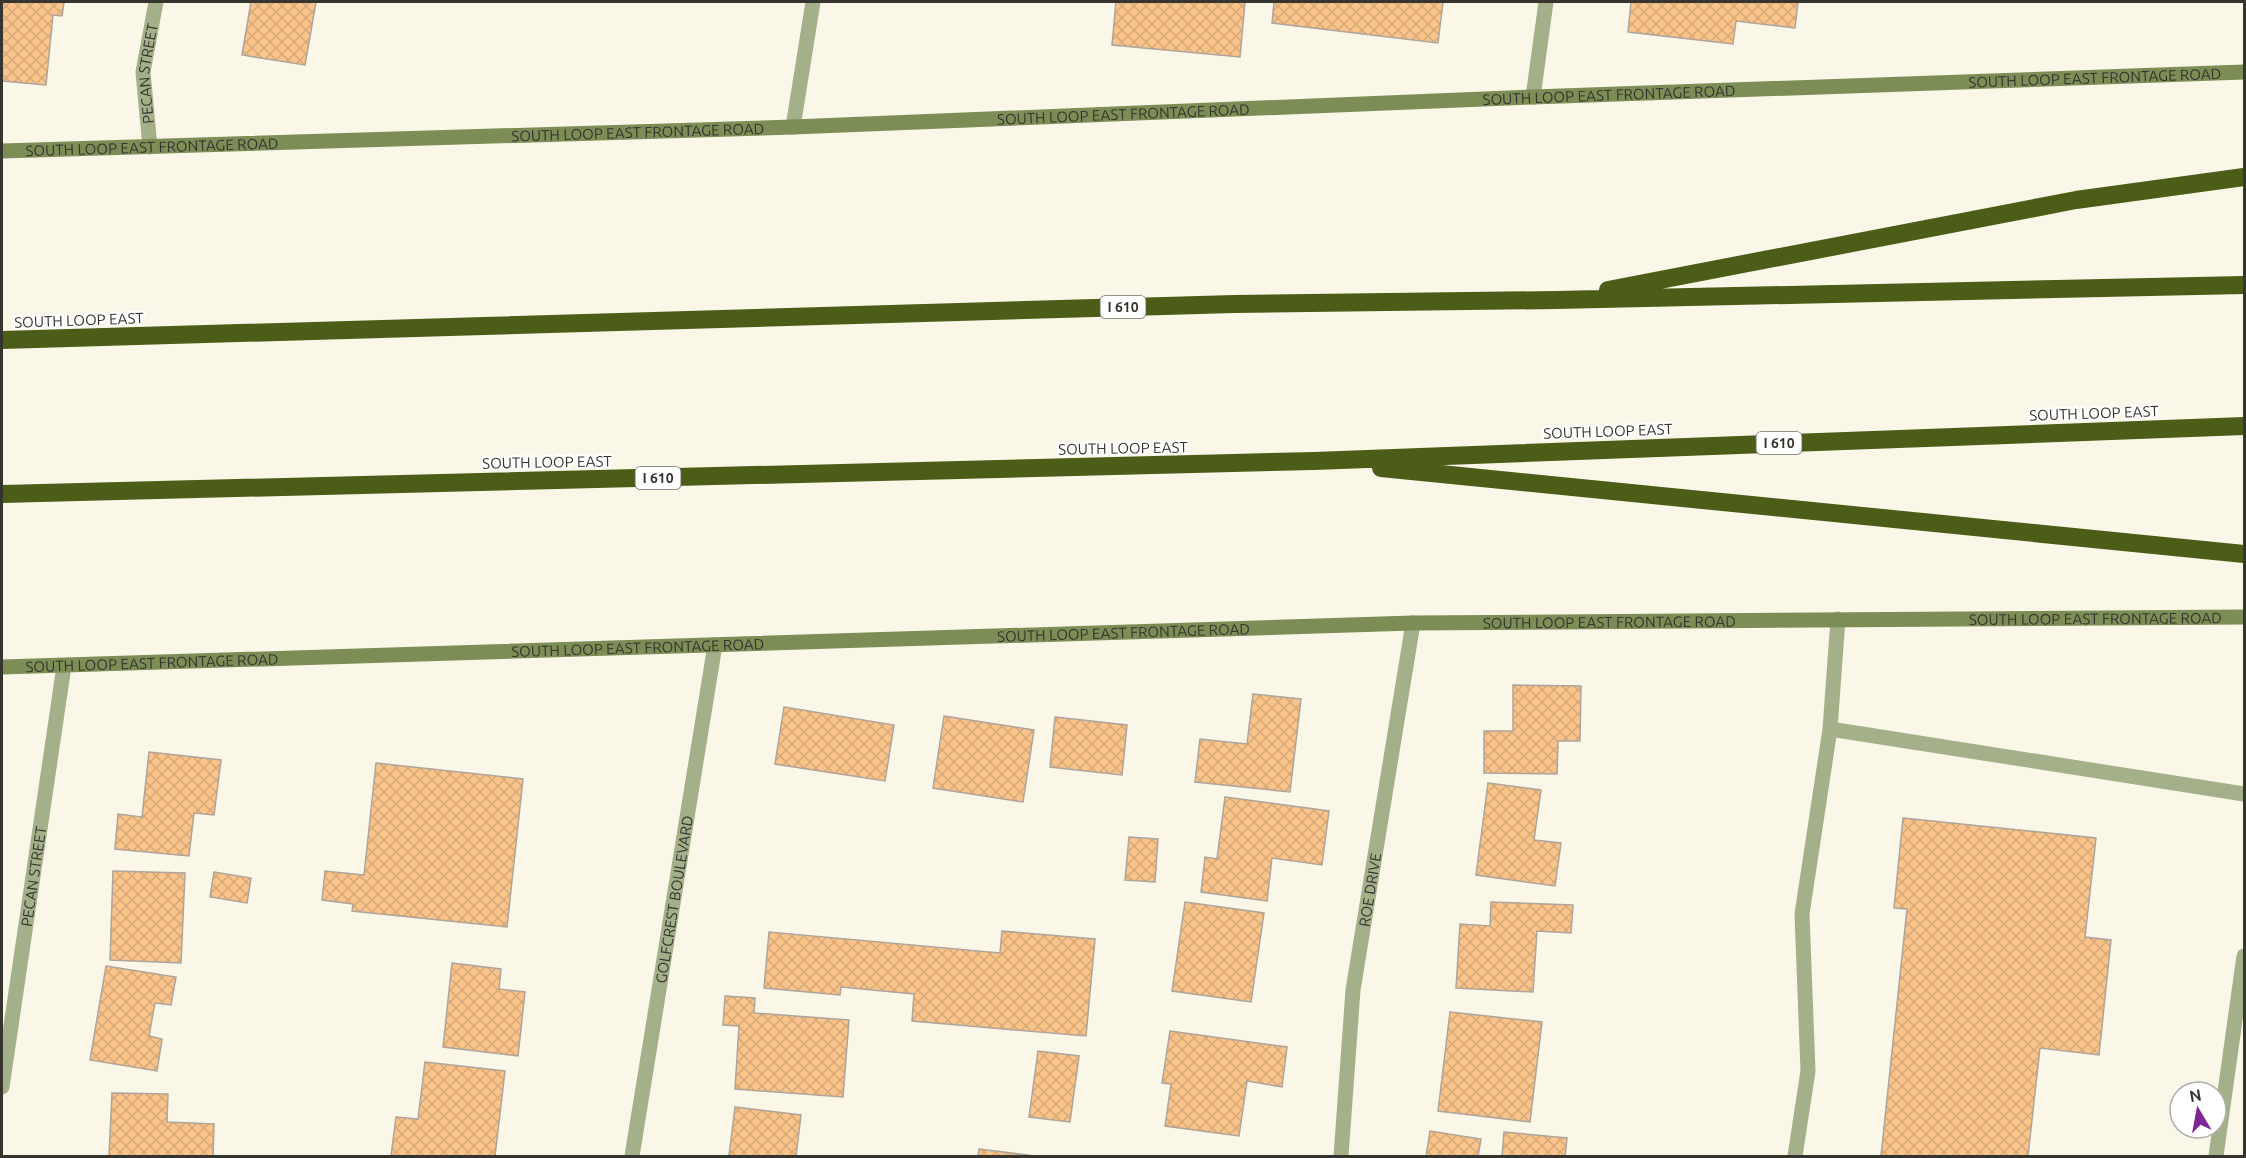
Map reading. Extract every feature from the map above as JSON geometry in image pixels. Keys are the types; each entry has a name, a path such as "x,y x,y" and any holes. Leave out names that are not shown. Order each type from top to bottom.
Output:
{"highway":[{"path":"1556,300 2076,201 2244,177"},
{"name":"SOUTH LOOP EAST","path":"2,340 1222,304 1556,300 2244,285"},
{"name":"SOUTH LOOP EAST","path":"2,494 1314,461 2244,426"},
{"path":"1314,461 2244,554"}],"main road":[{"name":"SOUTH LOOP EAST FRONTAGE ROAD","path":"2,151 793,127 1533,97 2244,72"},
{"name":"SOUTH LOOP EAST FRONTAGE ROAD","path":"2,668 1413,624 2244,617"}],"street":[{"name":"PECAN STREET","path":"150,147 143,72 156,2"},
{"path":"793,127 813,2"},
{"path":"1533,97 1546,2"},
{"path":"1795,1156 1808,1071 1802,914 1830,729 1838,619"},
{"name":"ROE DRIVE","path":"1341,1156 1353,990 1413,624"},
{"name":"GOLFCREST BOULEVARD","path":"632,1156 715,645"},
{"name":"PECAN STREET","path":"2,1087 64,666"},
{"path":"1830,729 2244,794"},
{"path":"2216,1156 2244,956"}],"building":[{"path":"2,2 64,2 62,16 53,15 46,85 2,81"},
{"path":"251,2 316,2 305,65 242,55"},
{"path":"1116,2 1245,2 1240,57 1112,45"},
{"path":"1274,2 1443,2 1438,43 1272,23"},
{"path":"1631,2 1798,2 1795,28 1736,21 1733,44 1628,32"},
{"path":"1513,685 1581,686 1580,741 1558,741 1557,774 1484,773 1484,731 1513,731"},
{"path":"1253,694 1301,699 1290,792 1195,782 1200,739 1247,744"},
{"path":"784,707 894,725 885,781 775,764"},
{"path":"944,716 1034,730 1023,802 933,788"},
{"path":"1055,717 1127,725 1122,775 1050,767"},
{"path":"149,752 221,760 214,815 194,813 189,856 115,849 118,814 142,817"},
{"path":"376,763 523,779 507,927 352,911 353,904 322,900 325,871 364,875"},
{"path":"1488,783 1541,790 1534,840 1561,843 1555,886 1476,875"},
{"path":"1225,797 1329,811 1322,865 1272,858 1267,901 1201,892 1205,857 1217,859"},
{"path":"1903,818 2096,838 2085,937 2111,940 2099,1055 2040,1048 2028,1156 1881,1156 1907,909 1894,908"},
{"path":"1129,837 1158,839 1155,882 1125,880"},
{"path":"113,871 185,873 181,963 110,960"},
{"path":"214,872 251,878 247,903 210,897"},
{"path":"1185,902 1264,913 1251,1002 1172,991"},
{"path":"1491,902 1573,905 1571,933 1537,931 1533,992 1456,988 1460,924 1490,926"},
{"path":"1002,931 1095,939 1086,1036 912,1021 914,994 841,987 840,995 764,988 769,932 1000,953"},
{"path":"452,963 501,969 499,989 525,992 518,1056 443,1047"},
{"path":"106,966 176,977 171,1005 155,1003 149,1036 162,1039 157,1071 90,1060"},
{"path":"725,996 755,998 754,1013 849,1020 843,1097 735,1089 739,1026 723,1025"},
{"path":"1450,1012 1542,1022 1530,1122 1438,1111"},
{"path":"1170,1031 1287,1047 1282,1087 1247,1081 1239,1136 1165,1126 1171,1084 1162,1083"},
{"path":"1038,1051 1079,1056 1070,1122 1029,1117"},
{"path":"425,1062 505,1071 495,1156 391,1156 396,1117 418,1119"},
{"path":"112,1093 168,1094 167,1122 214,1124 213,1156 109,1156"},
{"path":"735,1107 801,1115 796,1156 729,1156"},
{"path":"1430,1131 1481,1139 1478,1156 1426,1156"},
{"path":"1504,1132 1567,1138 1565,1156 1502,1156"},
{"path":"979,1149 1035,1156 978,1156"}]}
